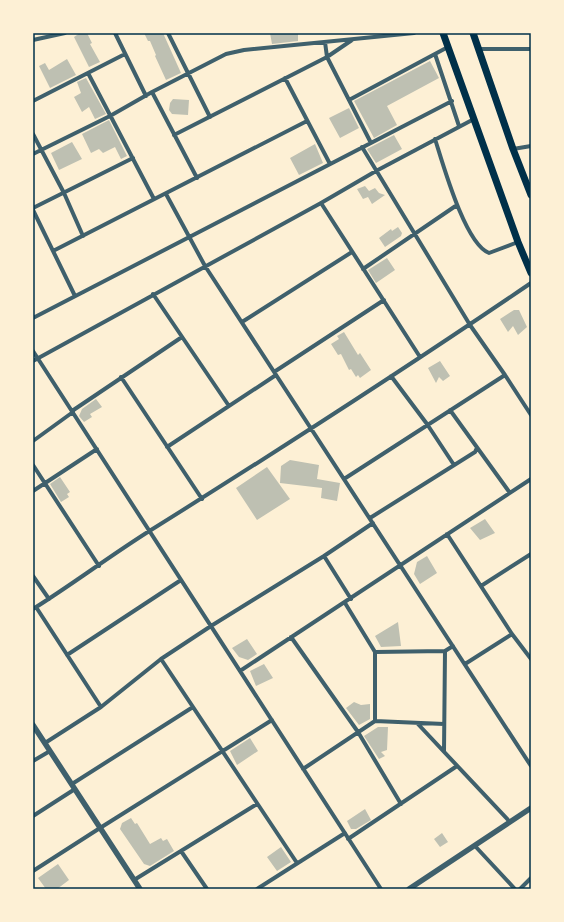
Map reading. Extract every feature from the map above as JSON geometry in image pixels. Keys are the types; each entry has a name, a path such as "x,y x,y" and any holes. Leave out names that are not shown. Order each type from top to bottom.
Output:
{"main road":[{"path":"443,33 518,242 531,273"},
{"path":"473,33 513,149 531,195"}],"street":[{"path":"33,40 65,33"},
{"path":"116,33 146,96"},
{"path":"168,33 210,117"},
{"path":"33,154 110,116 152,92 226,54 244,50 414,33"},
{"path":"174,135 327,57 354,39"},
{"path":"325,42 327,57 371,143"},
{"path":"349,100 448,47"},
{"path":"478,49 531,49"},
{"path":"33,101 126,54"},
{"path":"435,54 460,126"},
{"path":"88,73 154,199"},
{"path":"285,78 330,164"},
{"path":"152,92 197,178"},
{"path":"33,318 452,101"},
{"path":"33,361 474,118"},
{"path":"53,251 308,121"},
{"path":"33,134 64,193 83,236"},
{"path":"435,139 457,205 468,230 483,249 490,253 518,242"},
{"path":"513,149 531,146"},
{"path":"362,147 413,234 470,325 531,415"},
{"path":"75,296 33,209 133,158"},
{"path":"166,194 205,266 531,766"},
{"path":"321,203 420,357"},
{"path":"363,269 457,205"},
{"path":"242,322 352,252"},
{"path":"101,706 34,608 150,531 202,499 470,325 531,283"},
{"path":"153,294 229,406"},
{"path":"167,447 384,300"},
{"path":"33,441 121,377 182,336"},
{"path":"33,351 381,889"},
{"path":"344,479 505,375"},
{"path":"391,376 428,424 454,465"},
{"path":"121,377 202,499"},
{"path":"450,410 477,445 477,448 510,493"},
{"path":"370,518 475,452 477,448"},
{"path":"33,491 97,449"},
{"path":"33,465 99,566"},
{"path":"240,671 531,479"},
{"path":"45,743 101,706 161,659 324,556 373,523"},
{"path":"447,534 512,634 531,659"},
{"path":"481,586 531,554"},
{"path":"324,556 351,598"},
{"path":"33,576 48,599"},
{"path":"67,655 181,580"},
{"path":"345,603 375,652 375,721"},
{"path":"465,664 512,634"},
{"path":"291,637 358,732 401,804"},
{"path":"375,652 446,652 453,646"},
{"path":"444,751 446,652"},
{"path":"161,659 297,863"},
{"path":"33,816 73,787 193,707"},
{"path":"33,871 272,720"},
{"path":"303,769 375,721 444,724"},
{"path":"418,723 510,822"},
{"path":"33,725 140,889"},
{"path":"33,761 50,750"},
{"path":"348,839 457,766"},
{"path":"134,880 257,804"},
{"path":"409,889 530,810"},
{"path":"257,889 345,833"},
{"path":"474,846 514,889"},
{"path":"181,851 207,889"},
{"path":"520,889 531,878"}],"building":[{"path":"80,33 87,33 92,43 90,44 100,62 89,67 74,37"},
{"path":"144,33 163,33 181,73 166,80 150,41 148,41"},
{"path":"270,33 298,33 298,41 272,44"},
{"path":"67,59 76,75 50,88 39,66 45,63 49,70"},
{"path":"430,61 439,78 387,106 397,125 374,138 354,101"},
{"path":"86,78 106,114 95,119 89,107 82,112 74,97 81,93 77,82"},
{"path":"173,99 189,100 188,115 172,114 169,110 170,103"},
{"path":"349,108 359,128 340,138 329,118"},
{"path":"109,120 127,156 121,159 115,147 103,153 99,149 91,153 82,134"},
{"path":"394,135 402,149 376,163 367,149"},
{"path":"72,142 82,159 59,170 51,153"},
{"path":"315,144 323,163 299,175 290,158"},
{"path":"365,186 369,191 375,188 379,193 385,195 372,204 368,197 363,199 357,189"},
{"path":"398,227 402,233 401,236 385,247 379,238 391,229 392,231"},
{"path":"387,258 395,270 376,283 368,270"},
{"path":"514,310 519,310 527,327 518,335 513,326 508,332 500,319"},
{"path":"344,332 358,355 360,353 371,370 360,378 358,375 356,377 351,369 349,370 341,354 338,355 331,344 339,339 337,336"},
{"path":"440,361 450,376 443,381 439,377 436,383 428,368"},
{"path":"96,399 102,407 90,414 92,417 84,422 79,416 82,409"},
{"path":"290,460 319,465 317,479 340,483 337,501 321,498 322,488 280,483 281,466"},
{"path":"267,467 290,499 257,520 236,488"},
{"path":"60,477 70,492 67,494 69,497 61,502 50,484"},
{"path":"485,519 495,533 480,540 470,528"},
{"path":"427,556 437,573 420,584 414,574 417,562"},
{"path":"398,622 401,646 381,647 375,636"},
{"path":"247,639 257,654 248,660 239,657 232,648"},
{"path":"264,664 273,678 256,686 250,671"},
{"path":"354,702 361,705 370,704 370,719 359,725 346,708"},
{"path":"378,727 388,727 387,750 381,752 385,756 379,759 364,736"},
{"path":"250,738 258,751 237,765 230,751"},
{"path":"365,809 371,820 356,829 351,829 347,821"},
{"path":"131,818 135,824 137,823 150,844 161,838 163,841 167,839 174,851 150,866 144,864 120,829 122,823"},
{"path":"442,833 448,842 440,847 434,839"},
{"path":"281,847 291,862 277,871 267,857"},
{"path":"58,864 69,880 57,889 46,889 38,878"}]}
